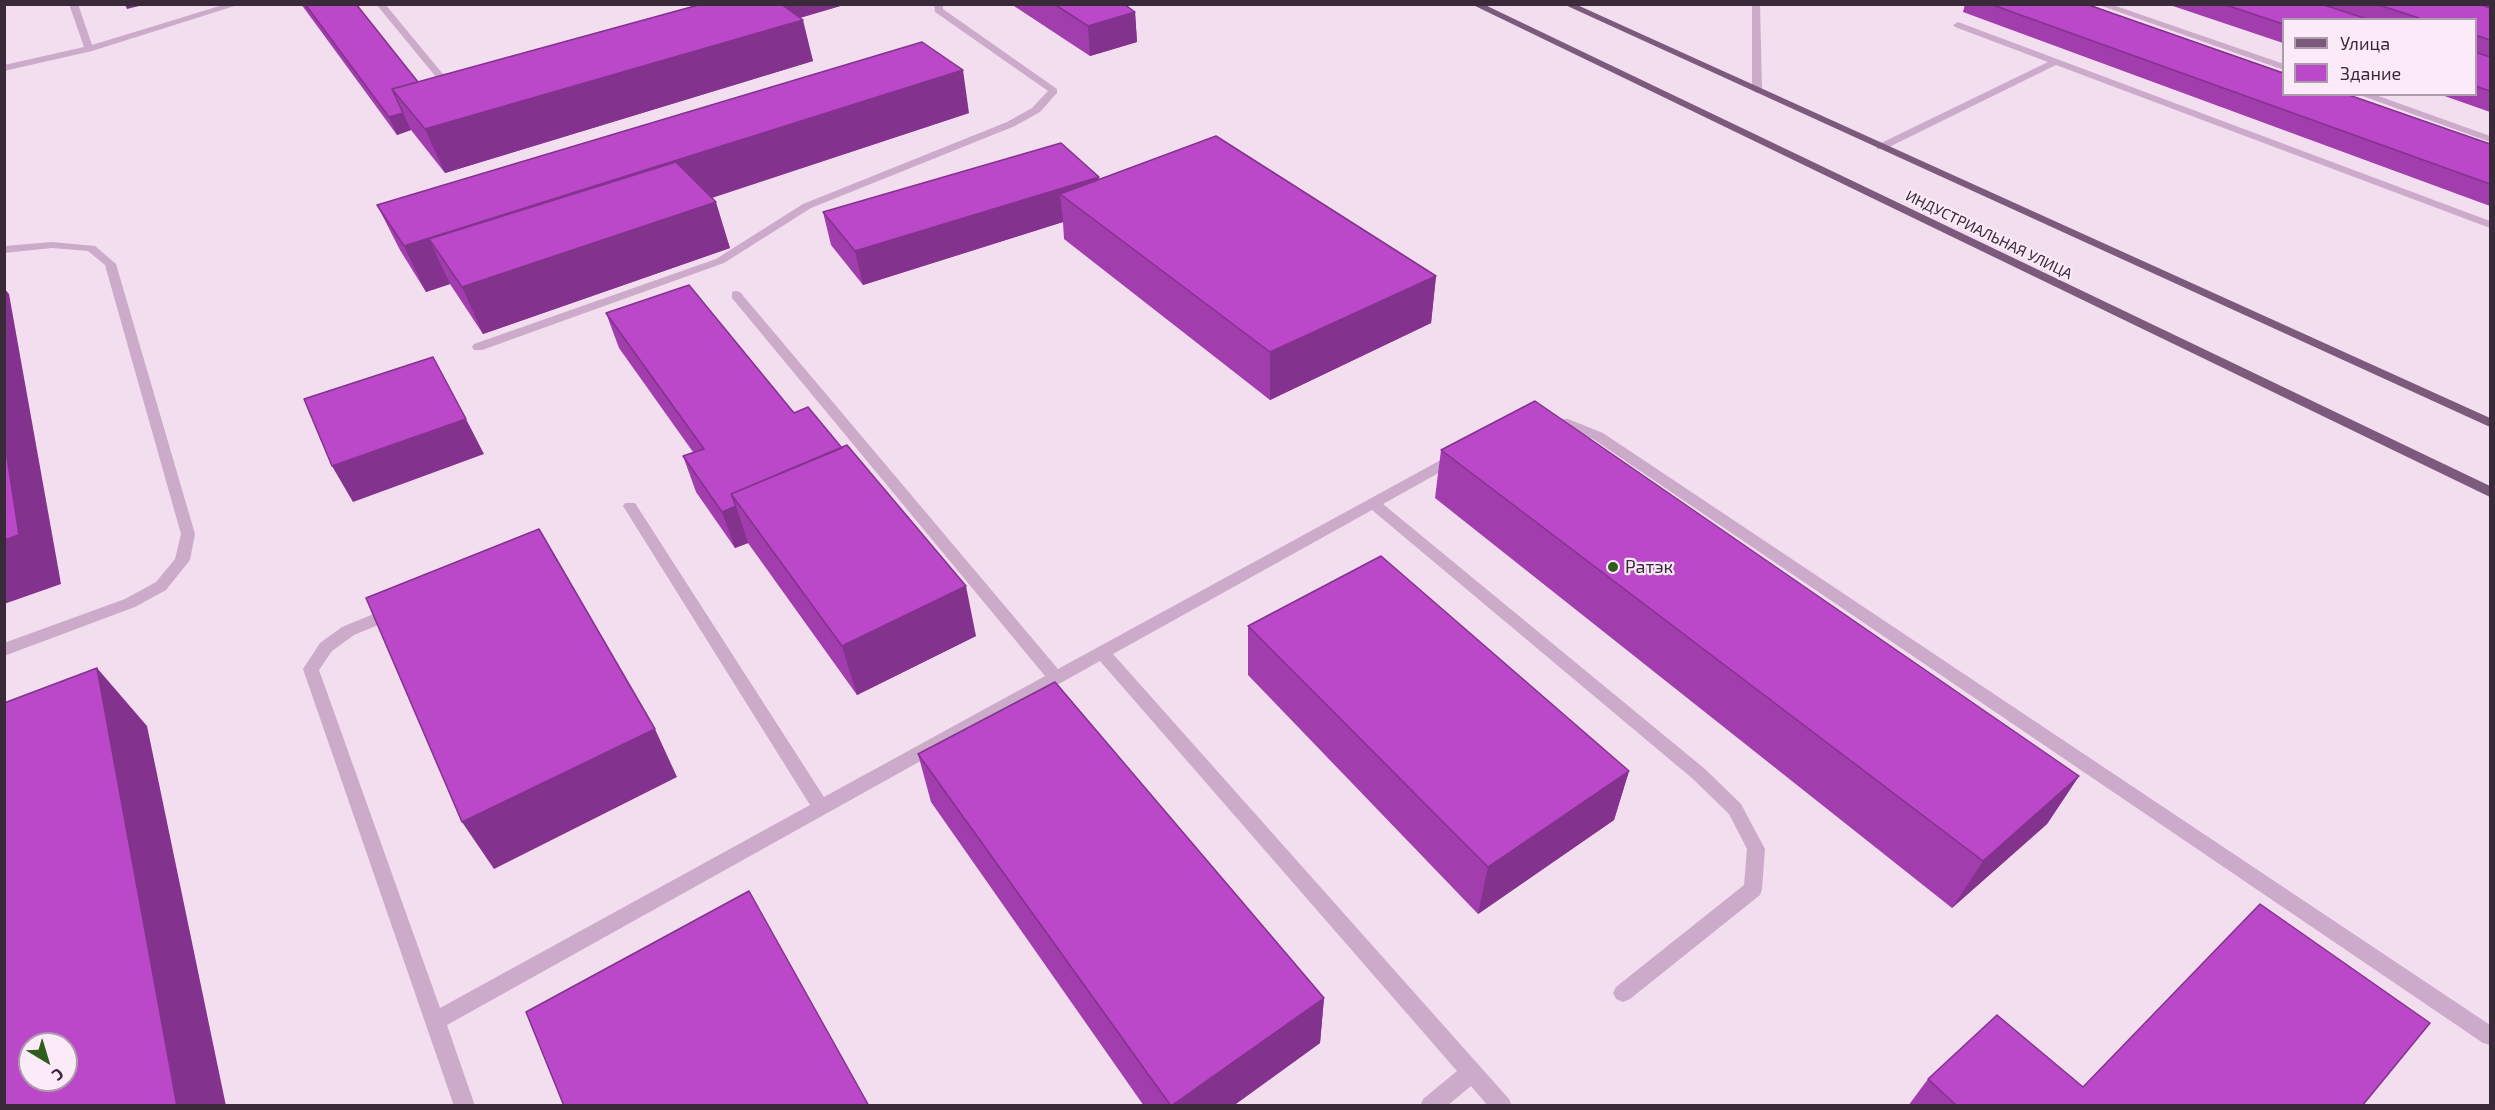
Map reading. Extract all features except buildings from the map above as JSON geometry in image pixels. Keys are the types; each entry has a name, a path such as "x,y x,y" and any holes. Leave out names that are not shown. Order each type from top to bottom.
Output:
{"main road":[{"name":"ИНДУСТРИАЛЬНАЯ УЛИЦА","path":"1475,4 2490,492"},
{"name":"ИНДУСТРИАЛЬНАЯ УЛИЦА","path":"1567,4 2490,423"}],"lane":[{"path":"73,4 89,49"},
{"path":"4,68 89,49 237,4"},
{"path":"380,4 439,75 449,80 466,81"},
{"path":"478,347 720,261 807,206 1011,124 1036,110 1054,91 938,10 939,4"},
{"path":"1756,4 1756,90"},
{"path":"2100,4 2282,68"},
{"path":"1958,25 2490,225"},
{"path":"1881,147 2055,62"},
{"path":"2368,96 2490,139"},
{"path":"4,250 52,245 91,248 110,264 188,534 182,560 161,585 130,603 4,650"},
{"path":"736,295 1056,678"},
{"path":"1533,423 1563,422 1598,436 2490,1036"},
{"path":"435,1021 1469,450"},
{"path":"1372,503 1699,774 1735,809 1756,849 1753,889 1623,993"},
{"path":"630,506 821,807"},
{"path":"411,604 348,632 326,647 311,669 465,1106"},
{"path":"1102,653 1502,1106"},
{"path":"1430,1106 1472,1072"}],"place":[{"name":"Ратэк","path":"1613,567"}]}
